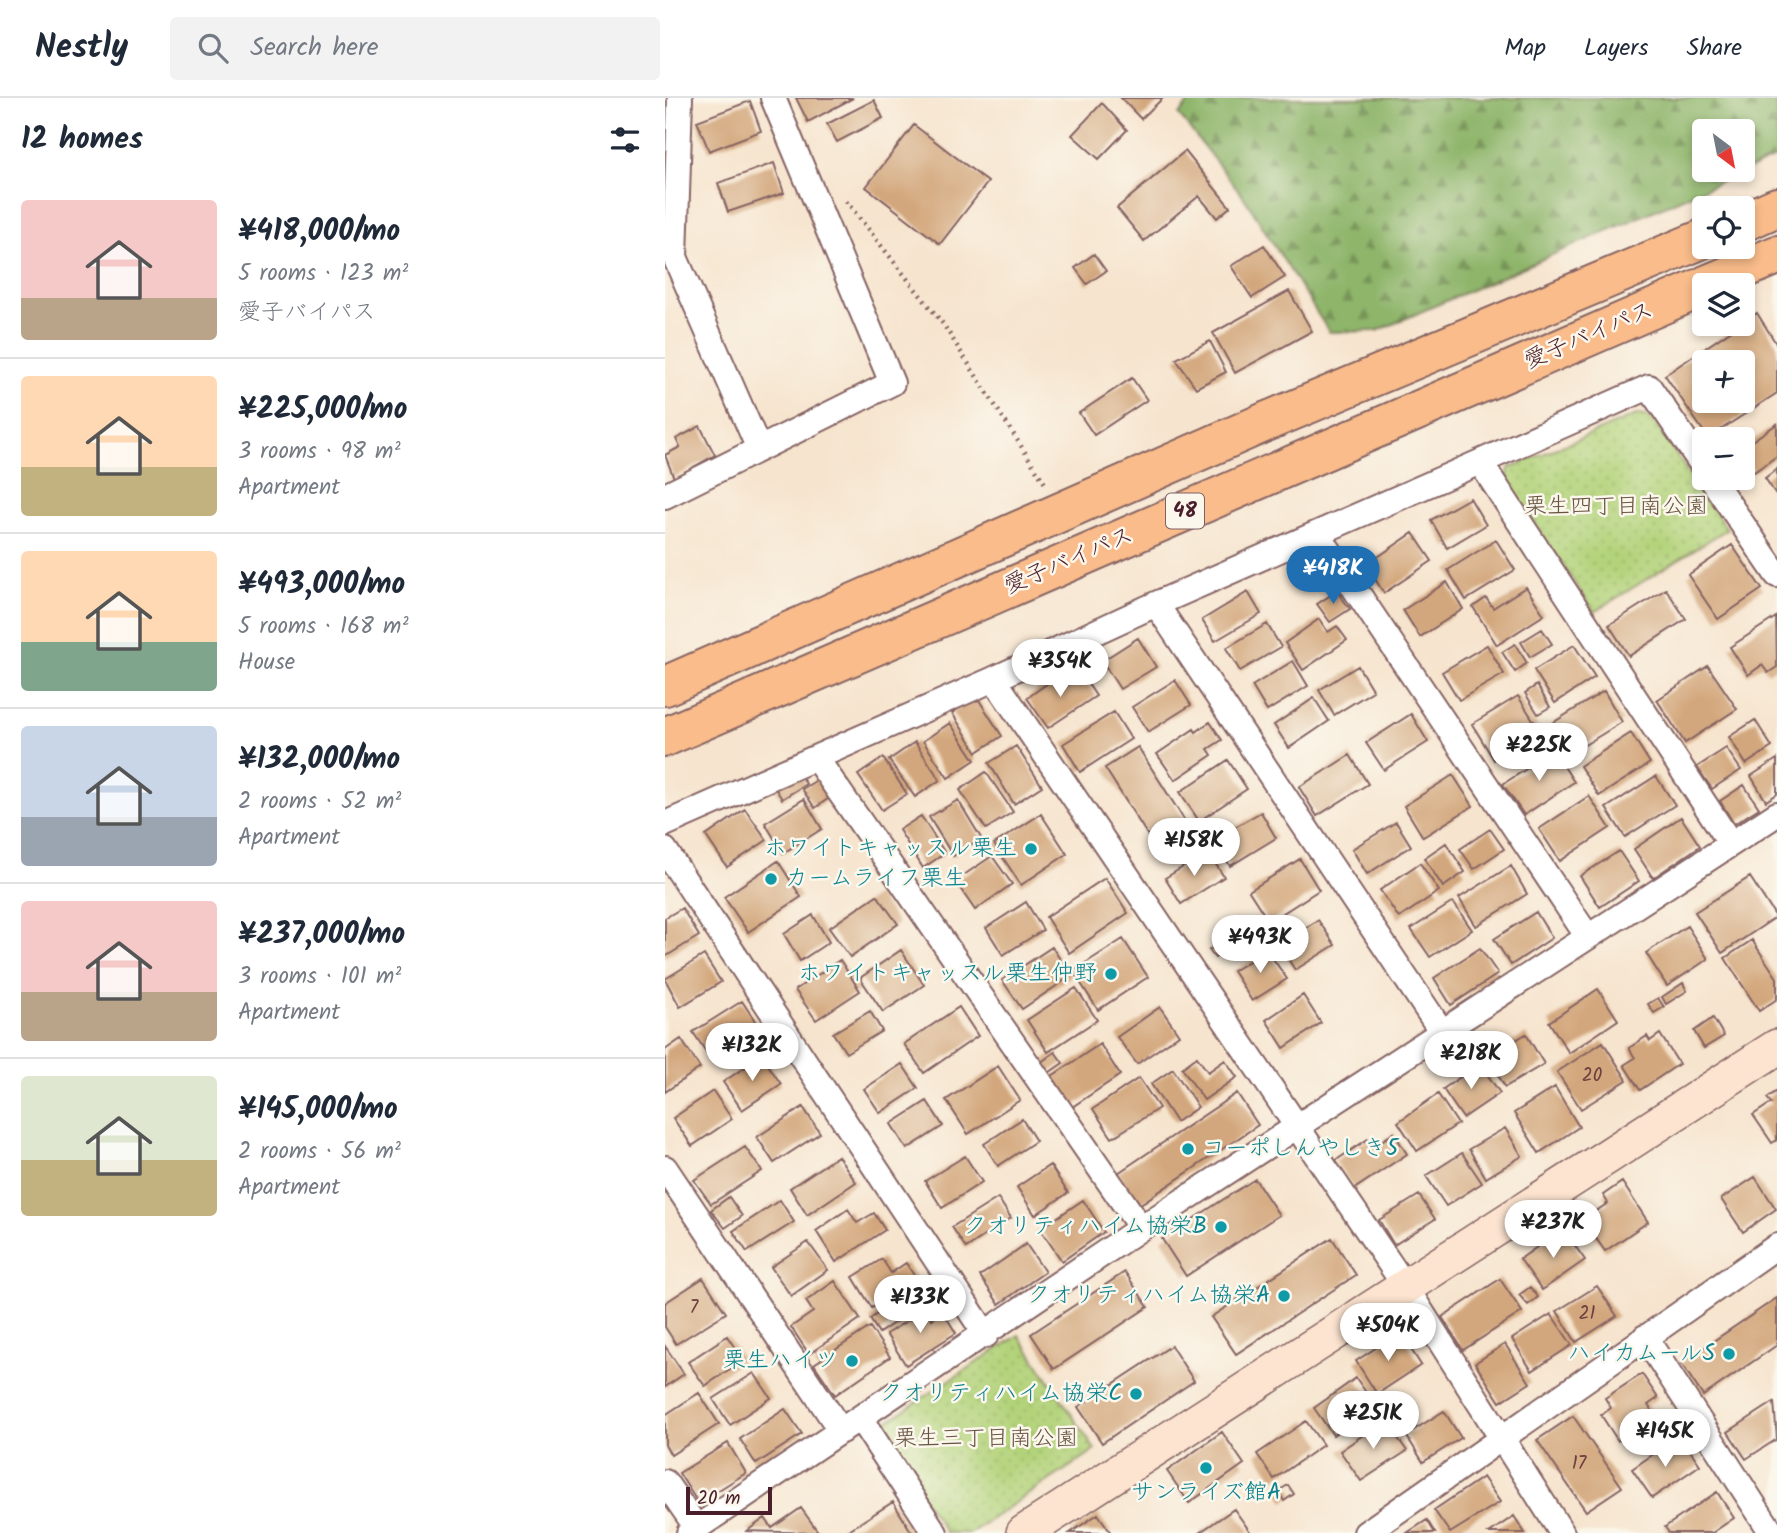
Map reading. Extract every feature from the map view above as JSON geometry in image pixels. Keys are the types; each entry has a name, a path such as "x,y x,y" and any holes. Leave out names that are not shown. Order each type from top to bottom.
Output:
{"highway":[{"path":"1755,217 1777,207"},
{"name":"愛子バイパス","path":"665,686 1271,420 1692,243"},
{"name":"愛子バイパス","path":"1735,273 1777,255"},
{"name":"愛子バイパス","path":"665,737 1692,292"}],"street":[{"path":"680,98 675,257 759,450"},
{"path":"665,496 892,383 773,98"},
{"path":"665,824 1649,387 1692,450"},
{"path":"1481,462 1731,844"},
{"path":"1718,490 1777,575"},
{"path":"1318,534 1588,937"},
{"path":"1156,604 1442,1031"},
{"path":"993,679 1405,1286 1562,1533"},
{"path":"816,758 1141,1228"},
{"path":"665,1482 693,1530 1141,1228 1777,814"},
{"path":"665,850 986,1335"},
{"path":"1024,1533 1777,1047"},
{"path":"665,1168 851,1425 935,1533"},
{"path":"1366,1533 1777,1246"},
{"path":"1645,1337 1772,1533"}],"path":[{"path":"811,190 832,182 943,324 1037,467"}],"green space":[{"path":"1192,98 1777,98 1777,157 1755,167 1755,119 1692,119 1692,182 1720,182 1377,331 1329,332 1245,199 1179,115"},
{"name":"栗生四丁目南公園","path":"1639,414 1651,418 1692,478 1692,490 1700,490 1727,529 1594,612 1507,482 1509,468"},
{"name":"栗生三丁目南公園","path":"1019,1335 1095,1450 970,1533 946,1533 877,1428"}],"building":[{"path":"796,98 853,98 808,122"},
{"path":"1121,98 1163,98 1141,119"},
{"path":"874,100 883,118 837,142 827,124"},
{"path":"750,101 761,131 709,151 697,121"},
{"path":"1102,103 1127,130 1099,159 1072,135"},
{"path":"914,125 988,182 940,244 866,187"},
{"path":"1185,151 1230,207 1217,218 1199,196 1144,241 1117,208"},
{"path":"774,163 784,193 728,212 718,183"},
{"path":"1264,245 1285,277 1252,298 1231,266"},
{"path":"1094,254 1106,271 1087,284 1075,268"},
{"path":"1289,291 1312,331 1235,373 1213,333"},
{"path":"1757,313 1777,345 1777,393 1755,407 1755,350 1702,350 1723,336 1755,336"},
{"path":"1210,341 1226,372 1196,388 1176,359"},
{"path":"1692,357 1692,413 1746,413 1725,427 1700,427 1665,375"},
{"path":"1132,378 1147,400 1094,435 1079,413"},
{"path":"1777,424 1777,456 1755,471 1755,439"},
{"path":"700,426 715,455 674,478 665,455 680,447 676,439"},
{"path":"1777,469 1777,496 1765,478"},
{"path":"1470,498 1486,525 1447,548 1431,520"},
{"path":"1413,533 1432,561 1384,593 1366,565"},
{"path":"1496,540 1515,570 1466,600 1448,570"},
{"path":"1732,545 1762,589 1718,619 1688,575"},
{"path":"1447,582 1463,609 1420,637 1403,610"},
{"path":"1526,587 1544,615 1497,645 1473,607 1486,598 1493,608"},
{"path":"1666,589 1686,619 1629,656 1609,625"},
{"path":"1337,591 1350,609 1330,622 1317,604"},
{"path":"1248,592 1261,614 1215,641 1202,620"},
{"path":"1776,617 1777,667 1768,673 1762,665 1748,675 1730,647"},
{"path":"1319,619 1328,632 1337,626 1347,640 1303,670 1285,643"},
{"path":"1267,624 1281,647 1240,671 1226,648"},
{"path":"1542,629 1552,644 1530,657 1521,642"},
{"path":"1138,638 1156,667 1120,689 1102,661"},
{"path":"1515,644 1527,663 1515,672 1502,652"},
{"path":"1487,645 1504,674 1459,700 1442,672"},
{"path":"1574,645 1595,677 1555,703 1534,670"},
{"path":"1293,661 1308,686 1267,711 1252,686"},
{"path":"1358,666 1373,691 1334,715 1319,690"},
{"path":"1708,666 1737,709 1685,743 1657,700"},
{"path":"1082,675 1096,696 1048,728 1027,698 1055,678 1060,685 1067,680 1070,684"},
{"path":"1175,680 1191,705 1148,732 1132,707"},
{"path":"1537,685 1550,707 1538,714 1525,693"},
{"path":"1604,691 1622,722 1570,754 1551,724"},
{"path":"1518,696 1540,731 1494,760 1472,724"},
{"path":"977,697 1002,736 977,752 952,713"},
{"path":"1314,698 1329,721 1289,748 1274,725"},
{"path":"1114,712 1131,739 1080,772 1063,744"},
{"path":"1411,714 1428,742 1384,770 1366,743"},
{"path":"1755,720 1772,747 1746,764 1729,737"},
{"path":"1210,722 1222,740 1208,749 1212,755 1175,780 1157,754 1194,729 1196,732"},
{"path":"950,723 975,760 948,778 923,741"},
{"path":"1631,733 1650,763 1599,796 1580,766"},
{"path":"915,742 940,780 915,797 889,760"},
{"path":"1016,746 1042,786 1014,804 989,763"},
{"path":"1138,747 1190,829 1157,850 1105,768"},
{"path":"1726,748 1741,770 1712,789 1697,767"},
{"path":"1554,751 1574,782 1524,815 1503,784"},
{"path":"1350,755 1368,784 1317,816 1299,787"},
{"path":"883,758 907,794 882,810 858,775"},
{"path":"1777,759 1777,794 1766,801 1751,776"},
{"path":"1228,760 1247,789 1199,821 1180,792"},
{"path":"986,772 1013,812 986,829 960,790"},
{"path":"799,773 806,784 782,799 775,788"},
{"path":"1453,775 1473,806 1423,837 1404,806"},
{"path":"1656,776 1675,805 1625,837 1606,808"},
{"path":"817,780 829,798 815,808 802,789"},
{"path":"1744,785 1759,808 1734,824 1720,801"},
{"path":"1589,796 1610,828 1560,861 1539,829"},
{"path":"804,799 822,829 783,853 765,823"},
{"path":"958,800 981,838 953,856 929,817"},
{"path":"745,809 767,840 727,867 706,836"},
{"path":"1261,812 1276,838 1230,866 1214,839"},
{"name":"ホワイトキャッスル栗生","path":"1041,814 1067,854 1021,885 994,844"},
{"path":"921,816 945,853 923,868 899,830"},
{"path":"1681,817 1700,846 1653,878 1634,849"},
{"path":"1396,822 1411,846 1367,874 1352,849"},
{"path":"1490,829 1504,849 1474,869 1460,849"},
{"path":"1446,843 1465,872 1443,887 1424,858"},
{"path":"1619,851 1639,881 1600,907 1580,876"},
{"path":"1208,852 1224,877 1181,904 1165,878"},
{"path":"992,856 1012,884 975,910 955,881"},
{"path":"1300,859 1319,890 1269,922 1249,891"},
{"name":"カームライフ栗生","path":"778,861 801,897 748,932 724,897"},
{"path":"1420,863 1439,891 1399,918 1380,890"},
{"path":"1511,866 1527,894 1476,926 1459,898"},
{"path":"1750,877 1776,917 1722,953 1695,912"},
{"path":"1105,878 1128,913 1069,953 1046,917"},
{"path":"877,895 898,924 850,957 829,928"},
{"path":"1026,902 1043,930 1003,955 986,928"},
{"path":"1453,902 1472,930 1430,957 1411,929"},
{"path":"682,908 699,936 665,957 665,918"},
{"path":"1536,912 1552,938 1511,965 1494,939"},
{"path":"813,915 829,942 800,961 784,934"},
{"path":"1318,920 1335,945 1295,970 1279,945"},
{"path":"1687,926 1708,959 1667,986 1646,953"},
{"path":"1237,931 1243,939 1215,958 1209,950"},
{"name":"ホワイトキャッスル栗生仲野","path":"1123,939 1148,977 1098,1010 1073,971"},
{"path":"1752,940 1777,978 1777,999 1759,1011 1725,958"},
{"path":"1052,947 1071,976 1022,1009 1002,980"},
{"path":"1480,948 1498,974 1451,1005 1434,978"},
{"path":"901,950 924,985 883,1012 860,978"},
{"path":"1267,950 1287,979 1252,1001 1233,971"},
{"path":"704,955 721,982 680,1007 665,979"},
{"path":"840,960 860,991 816,1020 795,990"},
{"path":"1683,983 1687,991 1666,1004 1662,997"},
{"path":"1076,988 1097,1020 1048,1052 1027,1020"},
{"path":"1598,989 1618,1020 1569,1053 1549,1022"},
{"path":"1303,995 1321,1023 1284,1048 1266,1020"},
{"path":"1658,998 1664,1007 1654,1013 1648,1004"},
{"path":"742,1001 759,1027 710,1058 693,1032"},
{"path":"959,1007 978,1036 924,1073 904,1044"},
{"path":"1160,1007 1179,1035 1137,1064 1117,1037"},
{"path":"870,1011 882,1031 846,1053 833,1033"},
{"path":"1713,1018 1724,1036 1704,1048 1694,1031"},
{"path":"1526,1034 1544,1064 1505,1087 1488,1057"},
{"path":"1660,1034 1679,1064 1640,1090 1624,1065 1635,1058 1629,1048 1647,1036 1650,1041"},
{"path":"681,1039 700,1068 665,1092 665,1050"},
{"path":"1603,1042 1627,1080 1581,1109 1557,1072"},
{"path":"1100,1044 1120,1075 1072,1107 1052,1076"},
{"path":"1055,1052 1063,1063 1047,1074 1040,1063"},
{"path":"762,1056 781,1084 742,1110 723,1082"},
{"path":"1197,1057 1208,1072 1225,1060 1237,1077 1204,1100 1182,1068"},
{"path":"902,1064 918,1088 880,1113 864,1089"},
{"path":"1480,1064 1500,1093 1463,1118 1443,1089"},
{"path":"998,1066 1020,1100 968,1134 946,1100"},
{"path":"1173,1069 1198,1107 1176,1122 1151,1084"},
{"path":"1139,1078 1159,1108 1112,1138 1093,1109"},
{"path":"1555,1087 1579,1127 1539,1153 1514,1113"},
{"path":"713,1091 732,1119 692,1146 673,1118"},
{"path":"1777,1091 1777,1140 1772,1143 1753,1115 1771,1103 1767,1098"},
{"name":"コーポしんやしき5","path":"1237,1093 1258,1125 1139,1205 1118,1173"},
{"path":"1438,1094 1458,1124 1417,1151 1398,1122"},
{"path":"927,1101 943,1126 907,1149 891,1124"},
{"path":"803,1107 820,1133 774,1163 757,1137"},
{"path":"1022,1119 1036,1141 998,1166 984,1144"},
{"path":"1505,1128 1522,1156 1486,1178 1469,1149"},
{"path":"1394,1133 1407,1154 1354,1189 1335,1161 1368,1139 1372,1147"},
{"path":"745,1147 762,1171 711,1204 694,1180"},
{"path":"1462,1153 1482,1183 1446,1206 1426,1176"},
{"path":"838,1156 856,1182 807,1215 790,1188"},
{"path":"965,1156 982,1182 942,1208 925,1181"},
{"path":"1050,1165 1068,1193 1035,1215 1017,1187"},
{"path":"1755,1177 1776,1209 1743,1232 1721,1199"},
{"name":"クオリティハイム協栄B","path":"1255,1179 1279,1215 1186,1276 1162,1239"},
{"path":"1622,1182 1648,1222 1605,1251 1583,1220 1608,1203 1603,1195"},
{"path":"1419,1195 1435,1219 1394,1245 1379,1220"},
{"path":"729,1197 742,1216 725,1228 711,1210"},
{"path":"998,1198 1011,1218 966,1248 952,1227"},
{"path":"780,1200 794,1222 747,1252 733,1231"},
{"path":"1083,1200 1104,1232 1062,1261 1040,1229"},
{"path":"848,1209 857,1223 874,1213 885,1230 836,1262 816,1231"},
{"path":"1563,1229 1585,1260 1542,1290 1520,1259"},
{"name":"クオリティハイム協栄A","path":"1332,1238 1356,1275 1236,1354 1211,1317"},
{"path":"808,1242 828,1270 791,1296 771,1267"},
{"path":"1026,1244 1045,1272 999,1304 980,1276"},
{"path":"882,1259 891,1273 906,1263 917,1280 872,1308 853,1277"},
{"path":"1125,1272 1148,1307 1054,1369 1031,1334"},
{"path":"703,1278 726,1313 676,1344 665,1327 665,1303"},
{"path":"1500,1279 1522,1312 1463,1350 1442,1317"},
{"path":"835,1281 860,1319 809,1354 791,1327 813,1312 806,1301"},
{"path":"1597,1286 1617,1316 1576,1342 1557,1311"},
{"path":"1530,1287 1538,1297 1528,1305 1519,1295"},
{"path":"910,1291 920,1305 879,1333 870,1319"},
{"name":"ハイカムールS","path":"1777,1298 1777,1345 1703,1396 1681,1363"},
{"path":"926,1309 932,1319 943,1312 956,1333 906,1365 886,1334"},
{"path":"1551,1314 1572,1345 1532,1371 1512,1339"},
{"name":"栗生ハイツ","path":"870,1327 890,1357 835,1395 814,1364"},
{"path":"1400,1332 1421,1365 1377,1394 1356,1361"},
{"path":"727,1336 743,1360 705,1386 688,1362"},
{"path":"1505,1344 1530,1383 1500,1402 1475,1363"},
{"path":"665,1346 684,1374 665,1387"},
{"name":"クオリティハイム協栄C","path":"1171,1346 1194,1381 1102,1443 1078,1407"},
{"path":"754,1373 771,1398 730,1425 713,1399"},
{"path":"1642,1374 1658,1398 1648,1405 1656,1417 1618,1441 1601,1415 1611,1408 1605,1398"},
{"path":"1356,1378 1375,1405 1333,1435 1314,1408"},
{"path":"699,1393 719,1424 671,1455 665,1445 665,1415"},
{"path":"1774,1402 1777,1439 1746,1459 1728,1432"},
{"path":"785,1409 802,1434 756,1464 740,1439"},
{"path":"1444,1411 1461,1438 1423,1462 1406,1435"},
{"path":"1573,1416 1622,1487 1586,1511 1537,1440"},
{"path":"1385,1420 1407,1451 1361,1481 1340,1451"},
{"path":"1306,1421 1323,1445 1274,1479 1257,1454"},
{"name":"サンライズ館A","path":"1222,1432 1244,1464 1189,1503 1167,1471"},
{"path":"728,1443 746,1473 698,1503 679,1473"},
{"path":"1685,1443 1700,1465 1652,1498 1632,1469 1665,1446 1670,1453"},
{"path":"1483,1477 1500,1502 1450,1533 1434,1510"},
{"path":"1288,1485 1294,1494 1284,1501 1278,1491"},
{"path":"1717,1492 1734,1518 1712,1533 1669,1533 1665,1527"},
{"path":"893,1502 912,1533 844,1533"},
{"path":"801,1508 819,1533 747,1531 765,1518 772,1528"},
{"path":"1234,1509 1251,1533 1199,1533"},
{"path":"1098,1514 1111,1533 1070,1533"},
{"path":"1514,1516 1525,1533 1489,1533"},
{"path":"1427,1520 1435,1533 1407,1533"}],"place":[{"name":"ホワイトキャッスル栗生","path":"1031,849"},
{"name":"カームライフ栗生","path":"771,879"},
{"name":"ホワイトキャッスル栗生仲野","path":"1111,974"},
{"name":"コーポしんやしき5","path":"1188,1149"},
{"name":"クオリティハイム協栄B","path":"1221,1227"},
{"name":"クオリティハイム協栄A","path":"1284,1296"},
{"name":"ハイカムールS","path":"1729,1354"},
{"name":"栗生ハイツ","path":"852,1361"},
{"name":"クオリティハイム協栄C","path":"1136,1394"},
{"name":"サンライズ館A","path":"1206,1468"}]}
